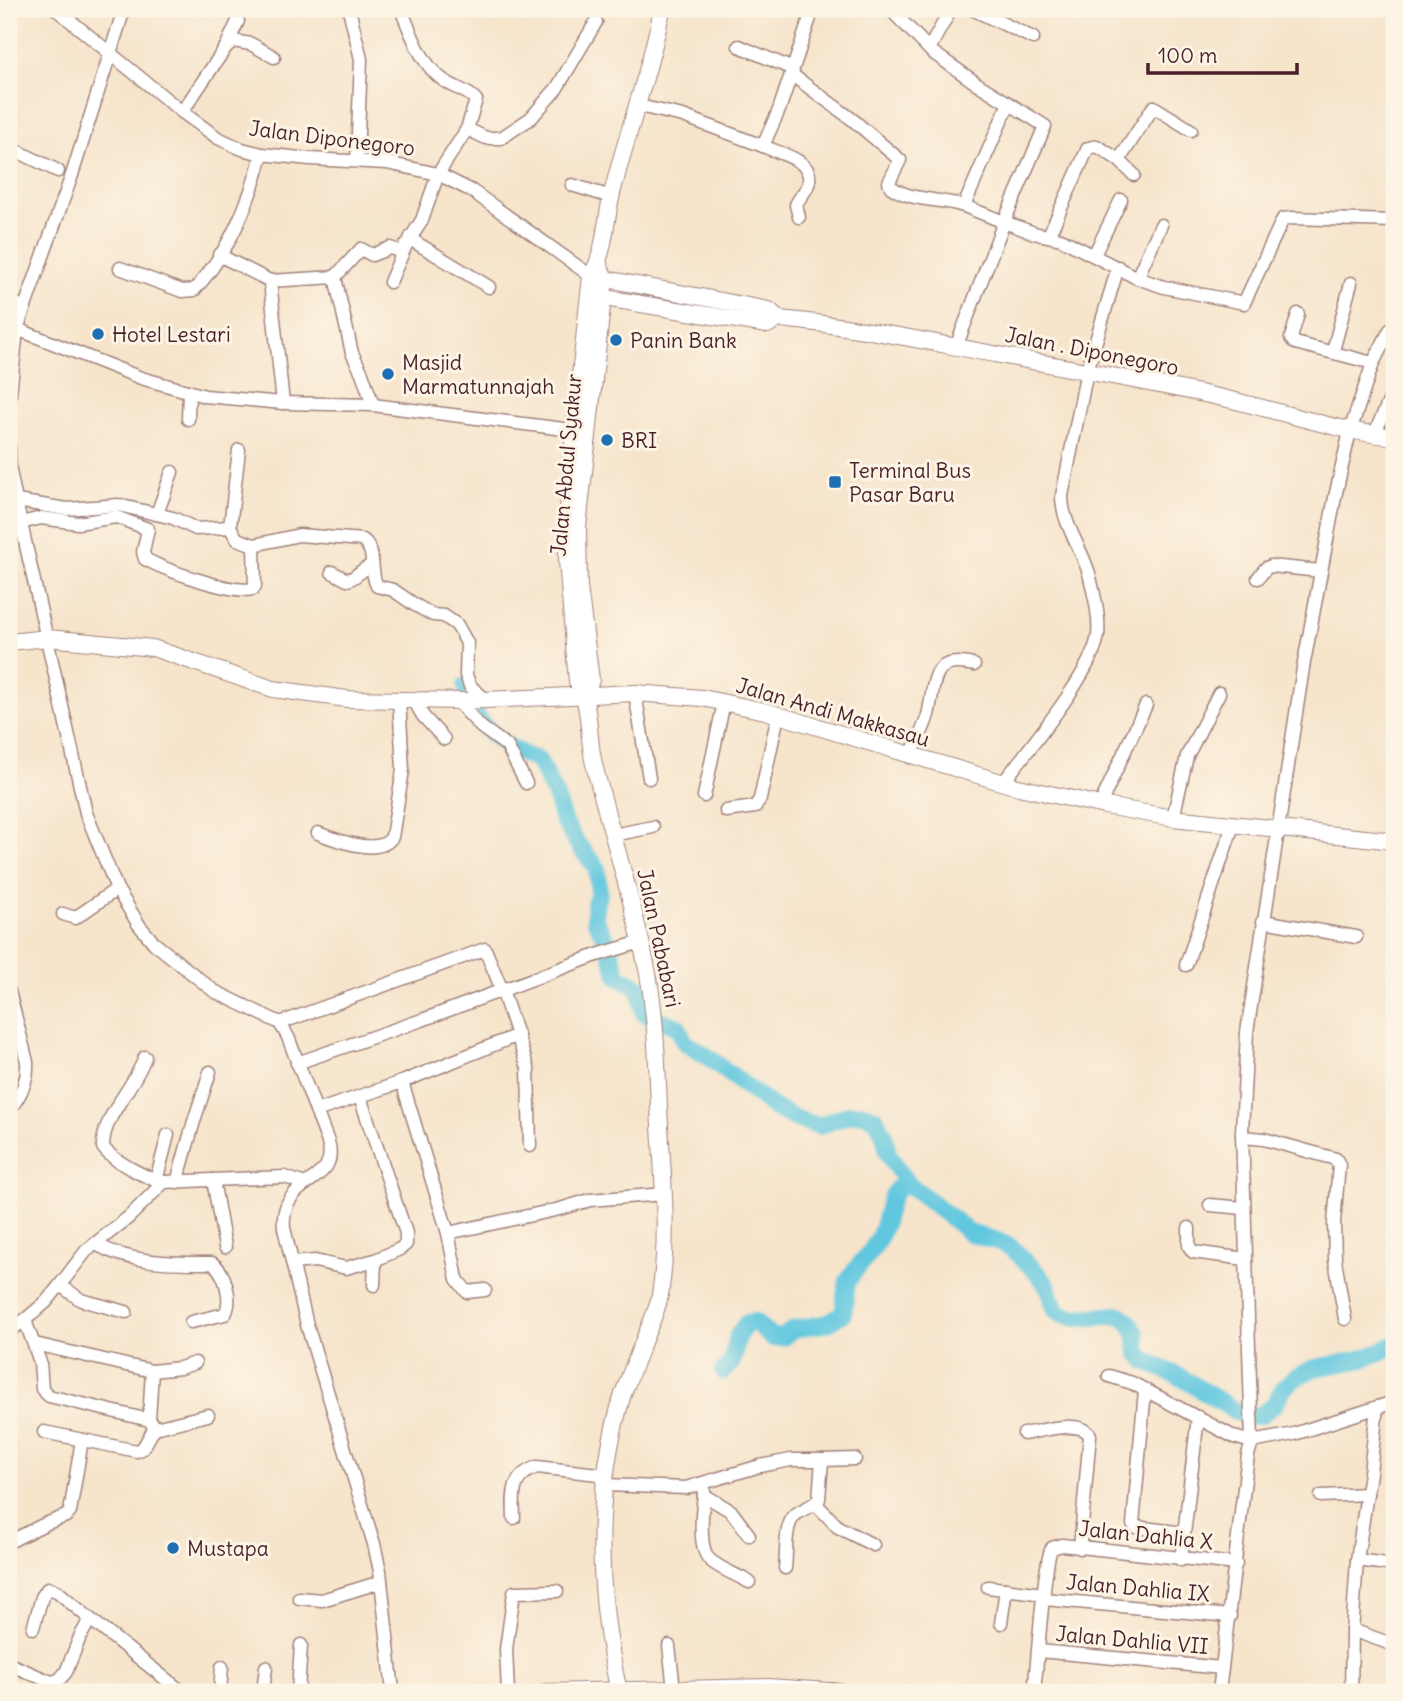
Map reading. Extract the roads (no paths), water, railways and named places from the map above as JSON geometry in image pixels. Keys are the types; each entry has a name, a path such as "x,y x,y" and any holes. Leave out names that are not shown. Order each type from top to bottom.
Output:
{"street":[{"name":"Jalan Diponegoro","path":"56,9 182,112 218,138 242,149 310,159 387,163 438,174 472,191 598,273 769,310 779,319"},
{"path":"9,403 17,329 23,308 72,175 124,9"},
{"path":"349,9 361,59 357,160"},
{"path":"390,282 402,252 422,220 438,174 467,129 476,100 471,94 462,92 433,72 414,40 401,9"},
{"name":"Jalan Abdul Syakur","path":"585,695 591,680 579,587 578,527 581,431 598,273 611,197 639,106 662,9"},
{"path":"764,146 813,9"},
{"path":"890,9 929,49 1045,127 1004,222 957,347"},
{"path":"929,49 951,9"},
{"path":"972,9 1033,37"},
{"path":"182,112 226,47 238,21"},
{"path":"467,129 486,138 501,138 531,118 557,88 596,22"},
{"path":"226,47 233,41 251,44 274,57"},
{"path":"739,46 792,72 900,160 889,182 891,187 913,198 934,199 964,206 1034,233 1049,235 1094,255 1116,271 1164,288 1244,303 1283,219 1394,221"},
{"path":"964,206 1009,103"},
{"path":"639,106 683,116 802,163 809,173 807,187 796,205 799,217"},
{"path":"1119,160 1154,107 1191,130"},
{"path":"1049,235 1087,149 1097,146 1119,160 1134,175"},
{"path":"9,147 58,171"},
{"path":"120,268 190,292 197,287 236,226 254,185 262,154"},
{"path":"572,185 611,197"},
{"path":"1094,255 1121,200"},
{"path":"1137,278 1161,225"},
{"path":"410,239 489,287"},
{"path":"219,255 270,281 335,277 361,249 372,255 390,248 402,252"},
{"path":"1003,783 1076,683 1096,646 1098,616 1089,574 1062,507 1062,496 1087,371 1116,271"},
{"path":"335,277 352,353 373,405"},
{"path":"270,281 283,403"},
{"path":"1333,351 1351,283"},
{"path":"596,296 766,325 779,319"},
{"path":"9,299 23,308"},
{"path":"1298,314 1291,335 1292,341 1373,363"},
{"name":"Jalan . Diponegoro","path":"779,319 807,321 1087,371 1227,399 1350,431 1394,437"},
{"path":"17,329 141,378 216,397 283,403 373,405 581,431"},
{"path":"1219,1692 1248,1455 1252,1442 1242,1137 1247,1032 1320,571 1350,431 1373,363 1390,330"},
{"path":"1374,435 1394,390"},
{"path":"188,419 189,391"},
{"path":"9,447 10,471 86,813 117,889 139,925 154,943 192,975 222,995 280,1023 288,1037 330,1149 330,1161 287,1201 283,1216 286,1240 307,1325 374,1544 381,1582 393,1692"},
{"path":"239,450 230,527 237,539 254,545 299,535 363,540 370,548 368,567 380,588 393,590 415,606 433,615 444,616 457,625 467,643 466,675 471,700 481,727 507,746 526,783"},
{"path":"172,472 151,519 143,552 145,559 211,584 248,591 255,586 254,545"},
{"path":"19,512 118,505 151,519"},
{"path":"19,512 78,523 116,517 173,518 196,529 230,527"},
{"path":"1258,578 1271,566 1320,571"},
{"path":"332,572 346,580 353,579 368,567"},
{"name":"Jalan Andi Makkasau","path":"9,642 48,638 153,648 273,689 347,699 471,700 635,693 724,702 778,715 1003,783 1100,806 1173,818 1394,841"},
{"path":"910,757 927,718 937,672 948,663 957,661 974,665"},
{"path":"1173,818 1187,756 1219,692"},
{"path":"635,693 649,778"},
{"name":"Jalan Pababari","path":"585,695 593,760 641,942 656,1029 664,1194 663,1269 657,1308 622,1397 601,1517 602,1580 618,1691"},
{"path":"406,700 444,739"},
{"path":"318,833 337,841 380,847 392,837 403,770 406,700"},
{"path":"704,796 724,702"},
{"path":"1100,806 1146,705"},
{"path":"726,811 755,807 760,799 778,715"},
{"path":"1186,965 1233,825"},
{"path":"613,835 653,827"},
{"path":"63,914 75,918 117,889"},
{"path":"1263,921 1356,937"},
{"path":"297,1063 641,942"},
{"path":"280,1023 482,949 487,951 517,1035 528,1075 530,1146"},
{"path":"9,991 28,1073 19,1097 9,1110"},
{"path":"316,1111 402,1082 517,1035"},
{"path":"145,1057 141,1070 106,1126 103,1147 109,1154 166,1182 285,1177 305,1184"},
{"path":"9,1331 46,1302 79,1259 166,1182 194,1121 210,1072"},
{"path":"402,1082 448,1233 454,1258 453,1268 460,1286 470,1293 485,1290"},
{"path":"293,1263 315,1261 346,1268 375,1260 404,1247 407,1237 360,1097"},
{"path":"166,1182 168,1135"},
{"path":"1242,1137 1264,1139 1336,1160 1339,1165 1334,1223 1335,1260 1345,1319"},
{"path":"213,1180 225,1247"},
{"path":"448,1233 590,1200 664,1194"},
{"path":"1210,1205 1244,1208"},
{"path":"1189,1228 1189,1246 1193,1252 1245,1259"},
{"path":"96,1244 128,1258 212,1264 219,1268 223,1275 228,1308 225,1314 191,1322"},
{"path":"374,1285 375,1260"},
{"path":"60,1285 81,1300 126,1312"},
{"path":"25,1320 40,1362 42,1389 46,1394 152,1424 208,1415"},
{"path":"34,1344 152,1371 180,1368 195,1363"},
{"path":"44,1432 139,1450 152,1424 152,1371"},
{"path":"1110,1376 1145,1390 1234,1437 1252,1442 1294,1434 1394,1402"},
{"path":"1145,1390 1132,1524 1136,1527 1184,1533"},
{"path":"1351,1692 1357,1560 1377,1407"},
{"path":"1181,1560 1198,1417"},
{"path":"1024,1434 1056,1427 1082,1427 1090,1435 1080,1548"},
{"path":"9,1542 70,1512 82,1440"},
{"path":"514,1518 513,1493 519,1479 527,1471 537,1467 606,1480 704,1489 760,1466 791,1460 855,1459"},
{"path":"785,1568 790,1525 796,1514 816,1504 819,1499 822,1460"},
{"path":"704,1489 731,1511 749,1535"},
{"path":"704,1489 702,1515 706,1555 711,1561 749,1582"},
{"path":"1321,1496 1367,1494"},
{"path":"816,1504 838,1527 873,1545"},
{"name":"Jalan Dahlia X","path":"1044,1596 1048,1556 1052,1548 1062,1545 1236,1564"},
{"path":"1357,1560 1394,1566"},
{"path":"299,1598 322,1600 381,1582"},
{"name":"Jalan Dahlia IX","path":"988,1587 1044,1596 1230,1616"},
{"path":"33,1628 42,1597 48,1588 57,1591 183,1692"},
{"path":"1001,1623 1006,1589"},
{"path":"508,1692 506,1649 514,1592 556,1591"},
{"path":"1034,1692 1044,1596"},
{"path":"9,1664 51,1682 59,1679 66,1672 90,1619"},
{"path":"1352,1630 1394,1645"},
{"path":"298,1692 301,1645"},
{"path":"669,1646 674,1689"},
{"name":"Jalan Dahlia VII","path":"1039,1651 1222,1668"},
{"path":"220,1692 222,1667"},
{"path":"264,1692 266,1667"},
{"path":"545,1692 768,1687 844,1692"}],"waterway":[{"path":"466,686 476,715 490,732 513,749 538,760 556,797 563,821 597,868 599,893 595,904 595,920 607,941 618,976 640,988 644,1013 678,1027 685,1043 708,1057 774,1108 796,1119 819,1126 850,1114 864,1113 876,1119 884,1134 888,1154 906,1182 970,1233 1012,1248 1039,1275 1048,1287 1055,1309 1063,1315 1076,1318 1120,1315 1130,1323 1136,1333 1138,1352 1146,1361 1182,1378 1246,1416 1260,1415 1274,1405 1283,1389 1295,1378 1314,1368 1354,1361 1394,1345"},
{"path":"723,1371 732,1362 738,1335 747,1323 755,1322 772,1338 784,1337 794,1329 828,1323 843,1313 848,1281 878,1240 894,1193 906,1182"}],"place":[{"name":"Hotel Lestari","path":"98,334"},
{"name":"Panin Bank","path":"616,340"},
{"name":"Masjid Marmatunnajah","path":"388,374"},
{"name":"BRI","path":"607,440"},
{"name":"Terminal Bus Pasar Baru","path":"835,482"},
{"name":"Mustapa","path":"173,1548"}]}
